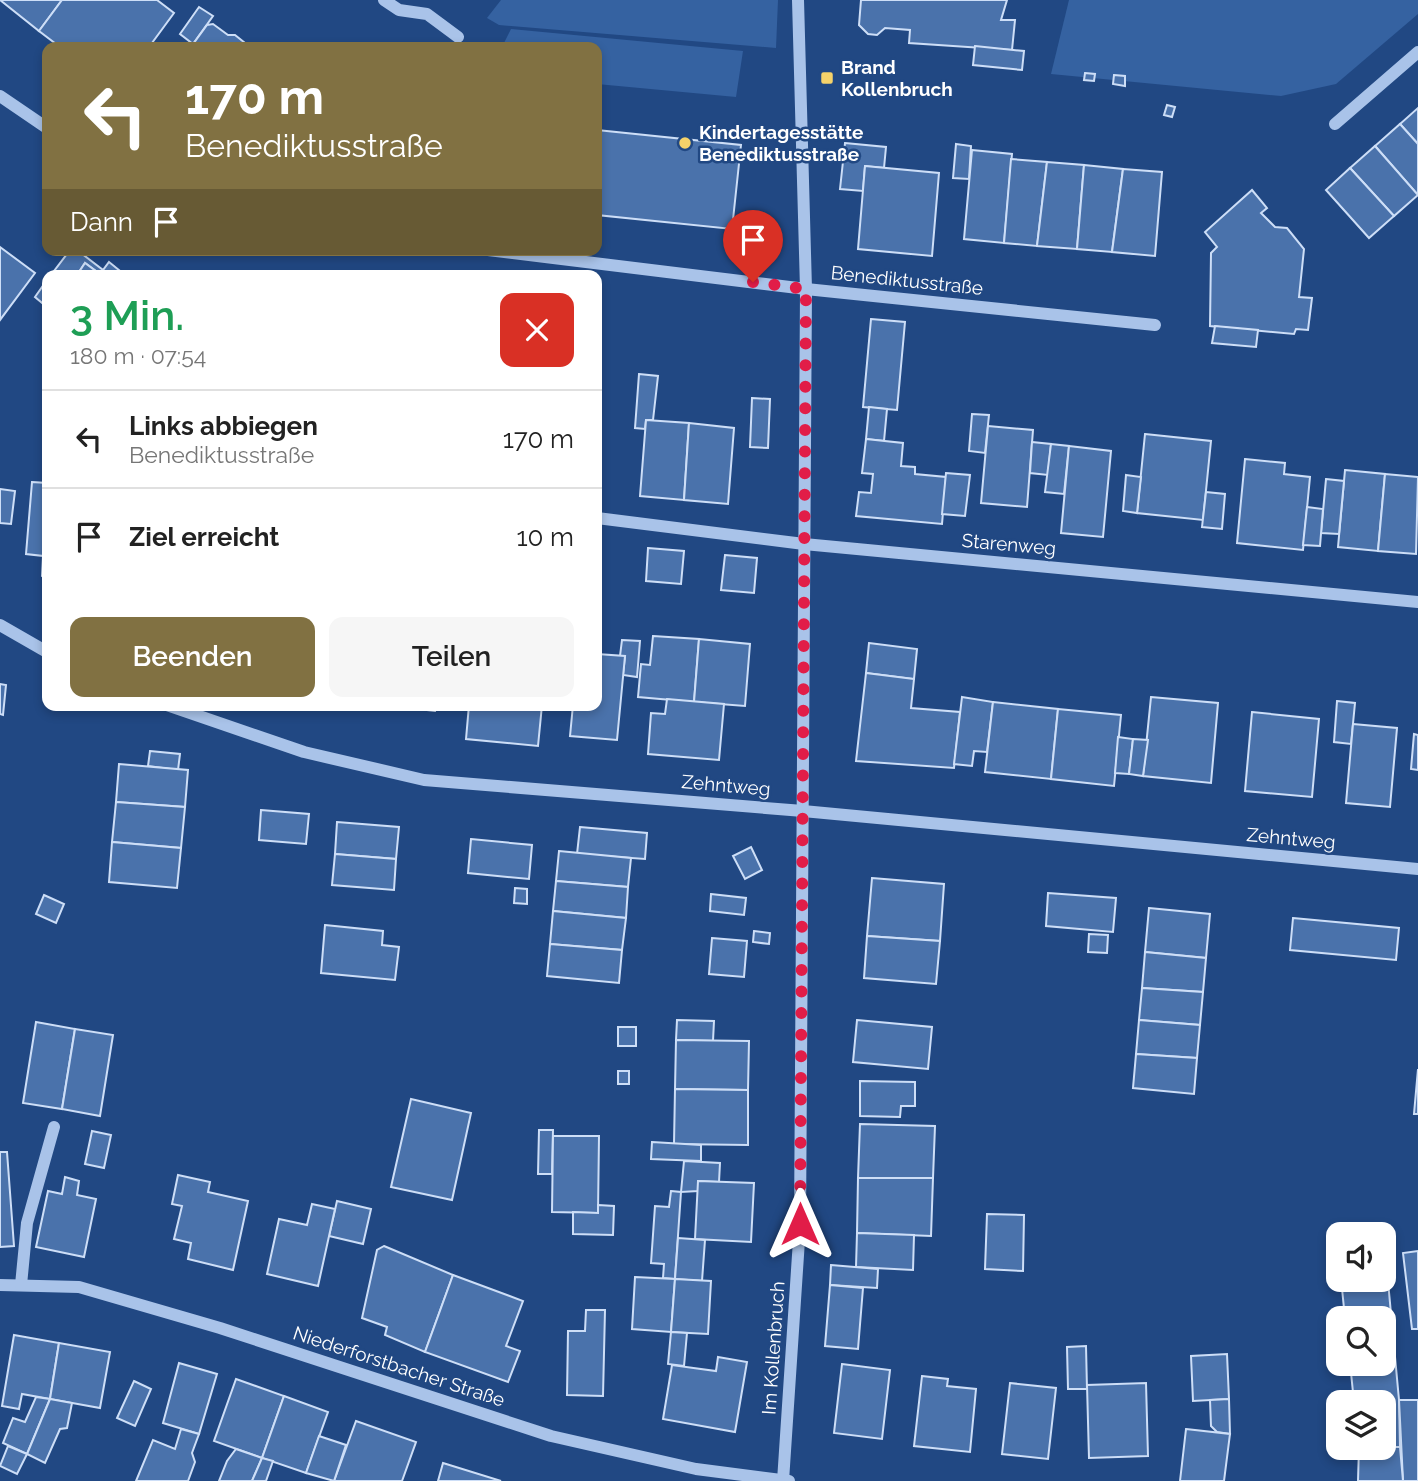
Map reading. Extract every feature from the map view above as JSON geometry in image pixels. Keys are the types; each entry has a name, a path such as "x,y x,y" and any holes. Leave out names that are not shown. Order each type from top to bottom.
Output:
{"street":[{"path":"384,0 400,10 427,14 458,37"},
{"name":"Im Kollenbruch","path":"783,1481 800,1224 806,289 798,0"},
{"path":"1335,124 1418,52"},
{"path":"0,96 42,125"},
{"name":"Benediktusstraße","path":"537,256 806,289 1155,325"},
{"name":"Starenweg","path":"602,519 804,544 1418,603"},
{"path":"0,625 42,649"},
{"name":"Zehntweg","path":"184,711 303,752 424,780 803,811 1418,869"},
{"path":"21,1285 27,1223 54,1127"},
{"name":"Niederforstbacher Straße","path":"0,1285 79,1287 220,1328 551,1436 696,1469 789,1481"}],"shaded area":[{"path":"501,0 778,0 776,48 499,25 487,18"},
{"path":"1069,0 1418,0 1418,14 1336,84 1281,96 1051,74"},
{"path":"511,29 743,51 736,97 602,84 602,42 504,42"}],"building":[{"path":"0,0 62,0 39,31"},
{"path":"62,0 157,0 174,13 153,42 53,42 39,31"},
{"path":"861,0 1007,0 1001,20 1015,20 1012,50 909,43 910,30 885,28 877,35 868,34 859,25"},
{"path":"199,7 213,16 194,42 180,34"},
{"path":"213,24 244,42 195,42 207,25"},
{"path":"975,46 1024,51 1022,70 973,65"},
{"path":"1085,73 1095,74 1094,81 1084,80"},
{"path":"1114,75 1125,76 1125,86 1113,84"},
{"path":"1167,105 1175,107 1172,117 1164,115"},
{"path":"1418,108 1418,144 1400,124"},
{"path":"1400,124 1418,144 1418,195 1375,146"},
{"path":"602,131 741,145 732,229 602,216"},
{"path":"845,143 886,147 884,168 865,166 863,191 840,189"},
{"path":"956,144 971,146 969,179 953,178"},
{"path":"1375,146 1418,195 1394,216 1350,168"},
{"path":"972,150 1012,154 1004,243 964,239"},
{"path":"1011,159 1047,162 1037,246 1004,243"},
{"path":"1047,162 1084,165 1077,249 1037,246"},
{"path":"1084,165 1123,169 1112,252 1077,249"},
{"path":"865,166 939,173 932,256 858,249"},
{"path":"1350,168 1394,216 1369,238 1326,190"},
{"path":"1123,169 1162,172 1155,256 1112,252"},
{"path":"1252,190 1267,208 1261,213 1275,227 1287,228 1304,249 1299,297 1312,298 1308,330 1296,329 1294,334 1210,326 1211,253 1217,247 1205,232"},
{"path":"0,247 35,273 0,320"},
{"path":"65,256 85,256 103,270 95,270 85,263 80,270 55,270"},
{"path":"109,262 119,270 103,270"},
{"path":"85,263 95,270 80,270"},
{"path":"42,287 42,303 35,297"},
{"path":"871,319 905,322 897,410 863,407"},
{"path":"1215,326 1258,330 1256,347 1212,343"},
{"path":"639,374 658,376 653,420 646,420 645,429 635,428"},
{"path":"752,398 770,399 768,448 750,447"},
{"path":"869,407 887,409 884,441 866,439"},
{"path":"972,414 989,415 985,453 969,451"},
{"path":"646,420 689,423 684,500 640,496"},
{"path":"689,423 734,428 728,504 684,500"},
{"path":"988,426 1033,430 1027,507 981,503"},
{"path":"1145,434 1211,441 1203,520 1137,513"},
{"path":"866,439 903,443 901,466 915,467 915,474 946,477 942,524 856,516 859,492 871,493 873,474 862,473"},
{"path":"1032,442 1051,444 1048,475 1030,473"},
{"path":"1051,444 1069,446 1064,494 1045,492"},
{"path":"1069,446 1111,451 1103,537 1061,533"},
{"path":"1245,459 1285,463 1284,474 1310,477 1303,550 1237,543"},
{"path":"1345,470 1385,474 1378,551 1338,547"},
{"path":"946,473 970,475 965,516 942,514"},
{"path":"1385,474 1418,477 1416,554 1378,551"},
{"path":"1126,475 1141,477 1137,513 1123,511"},
{"path":"1326,479 1344,481 1339,534 1321,533"},
{"path":"32,482 42,483 42,556 26,554"},
{"path":"0,489 15,491 11,524 0,523"},
{"path":"1206,492 1225,494 1222,529 1202,527"},
{"path":"1307,507 1323,509 1320,546 1303,545"},
{"path":"648,548 684,551 681,584 646,581"},
{"path":"725,555 757,558 754,593 721,590"},
{"path":"653,636 699,639 694,702 638,697 641,664 650,665"},
{"path":"699,639 750,644 745,706 694,702"},
{"path":"622,640 640,641 637,677 623,675 625,656 620,656"},
{"path":"869,643 917,649 914,679 866,673"},
{"path":"602,654 625,656 617,740 570,736 572,711 602,711"},
{"path":"866,673 914,679 911,708 960,712 954,768 856,761"},
{"path":"0,684 6,685 3,715 0,714"},
{"path":"962,697 993,702 987,752 974,751 972,766 954,764"},
{"path":"1151,697 1218,703 1211,783 1143,776"},
{"path":"667,699 724,704 719,760 648,754 651,713 665,714"},
{"path":"1337,701 1355,703 1351,744 1334,742"},
{"path":"993,702 1058,709 1051,779 985,772"},
{"path":"1058,709 1121,715 1114,786 1051,779"},
{"path":"468,711 541,711 538,746 466,739"},
{"path":"1252,712 1319,719 1312,797 1245,791"},
{"path":"1353,724 1397,728 1390,807 1346,803"},
{"path":"1414,734 1418,735 1418,770 1411,769"},
{"path":"1118,737 1133,739 1129,774 1115,773"},
{"path":"1133,739 1148,740 1143,776 1129,774"},
{"path":"150,751 180,754 178,770 148,766"},
{"path":"119,764 188,770 185,807 116,802"},
{"path":"116,802 185,807 181,848 112,842"},
{"path":"261,810 309,814 306,844 259,840"},
{"path":"337,822 399,827 396,859 335,854"},
{"path":"580,827 647,833 645,859 577,854"},
{"path":"471,839 532,845 529,879 468,873"},
{"path":"112,842 181,848 177,888 109,882"},
{"path":"751,847 762,870 745,879 733,856"},
{"path":"559,851 631,858 628,887 556,881"},
{"path":"335,854 396,859 394,890 332,885"},
{"path":"872,878 944,884 940,941 867,936"},
{"path":"556,881 628,887 626,918 553,911"},
{"path":"515,888 527,889 527,904 514,903"},
{"path":"1048,893 1116,898 1113,932 1046,926"},
{"path":"711,894 746,898 744,915 710,911"},
{"path":"44,895 64,904 56,923 36,914"},
{"path":"1149,908 1210,914 1206,958 1145,952"},
{"path":"553,911 626,918 622,950 550,944"},
{"path":"1293,918 1399,928 1396,960 1290,950"},
{"path":"325,925 383,931 382,945 399,947 395,980 321,973"},
{"path":"754,931 770,933 769,944 753,942"},
{"path":"1089,934 1108,935 1107,953 1088,952"},
{"path":"867,936 940,941 936,984 864,978"},
{"path":"712,938 747,941 744,977 709,974"},
{"path":"550,944 622,950 619,983 547,976"},
{"path":"1145,952 1206,958 1203,992 1142,988"},
{"path":"1142,988 1203,992 1200,1025 1139,1020"},
{"path":"677,1020 714,1021 713,1041 676,1040"},
{"path":"857,1020 932,1027 928,1069 853,1062"},
{"path":"1139,1020 1200,1025 1197,1058 1136,1054"},
{"path":"36,1022 75,1029 62,1109 23,1103"},
{"path":"618,1027 636,1027 636,1046 618,1046"},
{"path":"75,1029 113,1035 100,1116 62,1109"},
{"path":"676,1040 749,1041 748,1090 675,1089"},
{"path":"1136,1054 1197,1058 1194,1094 1133,1088"},
{"path":"1418,1069 1418,1114 1414,1114"},
{"path":"618,1071 629,1071 629,1084 618,1084"},
{"path":"860,1081 915,1082 915,1106 901,1106 900,1117 860,1116"},
{"path":"675,1089 748,1090 748,1145 674,1144"},
{"path":"411,1099 471,1113 452,1200 391,1187"},
{"path":"860,1124 935,1126 933,1178 858,1178"},
{"path":"539,1130 553,1130 552,1174 538,1174"},
{"path":"92,1131 111,1135 104,1168 85,1164"},
{"path":"553,1136 599,1136 598,1213 552,1212"},
{"path":"652,1142 701,1145 701,1161 651,1159"},
{"path":"0,1152 7,1152 14,1246 0,1247"},
{"path":"684,1161 720,1163 719,1182 698,1181 698,1191 681,1192"},
{"path":"178,1175 210,1182 208,1192 248,1201 233,1270 188,1259 191,1243 174,1239 182,1206 172,1204"},
{"path":"65,1177 79,1181 77,1195 96,1199 84,1257 36,1247 48,1191 62,1194"},
{"path":"858,1178 933,1178 931,1236 857,1233"},
{"path":"698,1181 754,1183 751,1242 695,1239"},
{"path":"671,1191 681,1192 675,1279 663,1278 664,1264 651,1263 655,1206 669,1207"},
{"path":"337,1201 371,1209 363,1244 329,1236"},
{"path":"312,1204 335,1209 318,1286 267,1274 279,1219 307,1225"},
{"path":"598,1205 614,1206 613,1235 573,1234 573,1212 598,1213"},
{"path":"987,1214 1024,1215 1023,1271 985,1269"},
{"path":"857,1233 914,1235 913,1270 856,1267"},
{"path":"678,1238 705,1240 702,1281 675,1279"},
{"path":"384,1246 453,1275 425,1352 385,1335 387,1327 362,1318 377,1250"},
{"path":"1418,1251 1418,1329 1412,1329 1403,1253"},
{"path":"831,1265 878,1269 877,1288 830,1285"},
{"path":"453,1275 523,1301 506,1346 520,1351 508,1382 425,1352"},
{"path":"635,1277 675,1279 671,1332 632,1329"},
{"path":"675,1279 711,1281 708,1334 671,1332"},
{"path":"830,1285 863,1288 858,1349 825,1346"},
{"path":"1342,1292 1389,1292 1390,1306 1344,1306"},
{"path":"586,1310 605,1310 603,1396 567,1395 568,1331 585,1331"},
{"path":"671,1332 687,1333 684,1366 668,1364"},
{"path":"14,1335 59,1343 50,1399 22,1394 19,1409 2,1406"},
{"path":"59,1343 110,1352 100,1408 50,1399"},
{"path":"1086,1346 1087,1389 1068,1389 1067,1347"},
{"path":"1227,1354 1229,1399 1193,1401 1191,1356"},
{"path":"718,1357 747,1362 735,1432 663,1419 672,1365 716,1371"},
{"path":"179,1363 217,1374 199,1434 163,1423"},
{"path":"842,1364 890,1370 882,1439 834,1433"},
{"path":"1396,1368 1400,1447 1396,1447 1396,1390 1353,1390 1351,1376 1396,1376"},
{"path":"922,1376 948,1379 947,1386 976,1389 970,1452 914,1446"},
{"path":"236,1379 284,1396 262,1458 214,1441"},
{"path":"134,1381 151,1389 135,1426 117,1418"},
{"path":"1010,1383 1056,1388 1048,1459 1002,1454"},
{"path":"1146,1383 1148,1456 1089,1458 1087,1385"},
{"path":"284,1396 328,1412 306,1473 262,1458"},
{"path":"36,1397 50,1399 27,1454 3,1443 13,1418 25,1422"},
{"path":"50,1399 72,1403 67,1428 60,1429 45,1463 27,1454"},
{"path":"1229,1399 1230,1434 1217,1432 1211,1426 1210,1400"},
{"path":"1399,1400 1418,1400 1418,1481 1403,1481"},
{"path":"356,1421 416,1442 402,1481 334,1481"},
{"path":"181,1429 199,1434 192,1453 195,1462 188,1481 136,1481 153,1440 175,1449"},
{"path":"1186,1429 1230,1434 1224,1481 1180,1481"},
{"path":"319,1436 346,1445 334,1481 306,1473"},
{"path":"8,1446 27,1454 17,1474 0,1466"},
{"path":"1396,1447 1400,1447 1403,1481 1358,1481 1359,1460 1396,1460"},
{"path":"236,1449 262,1458 252,1481 219,1481 227,1461"},
{"path":"262,1458 273,1461 266,1481 252,1481"},
{"path":"443,1463 501,1481 438,1481"}],"place":[{"name":"Brand Kollenbruch","path":"827,78"},
{"name":"Kindertagesstätte Benediktusstraße","path":"685,143"}],"route":[{"path":"753,282 806,289 800,1224"}]}
